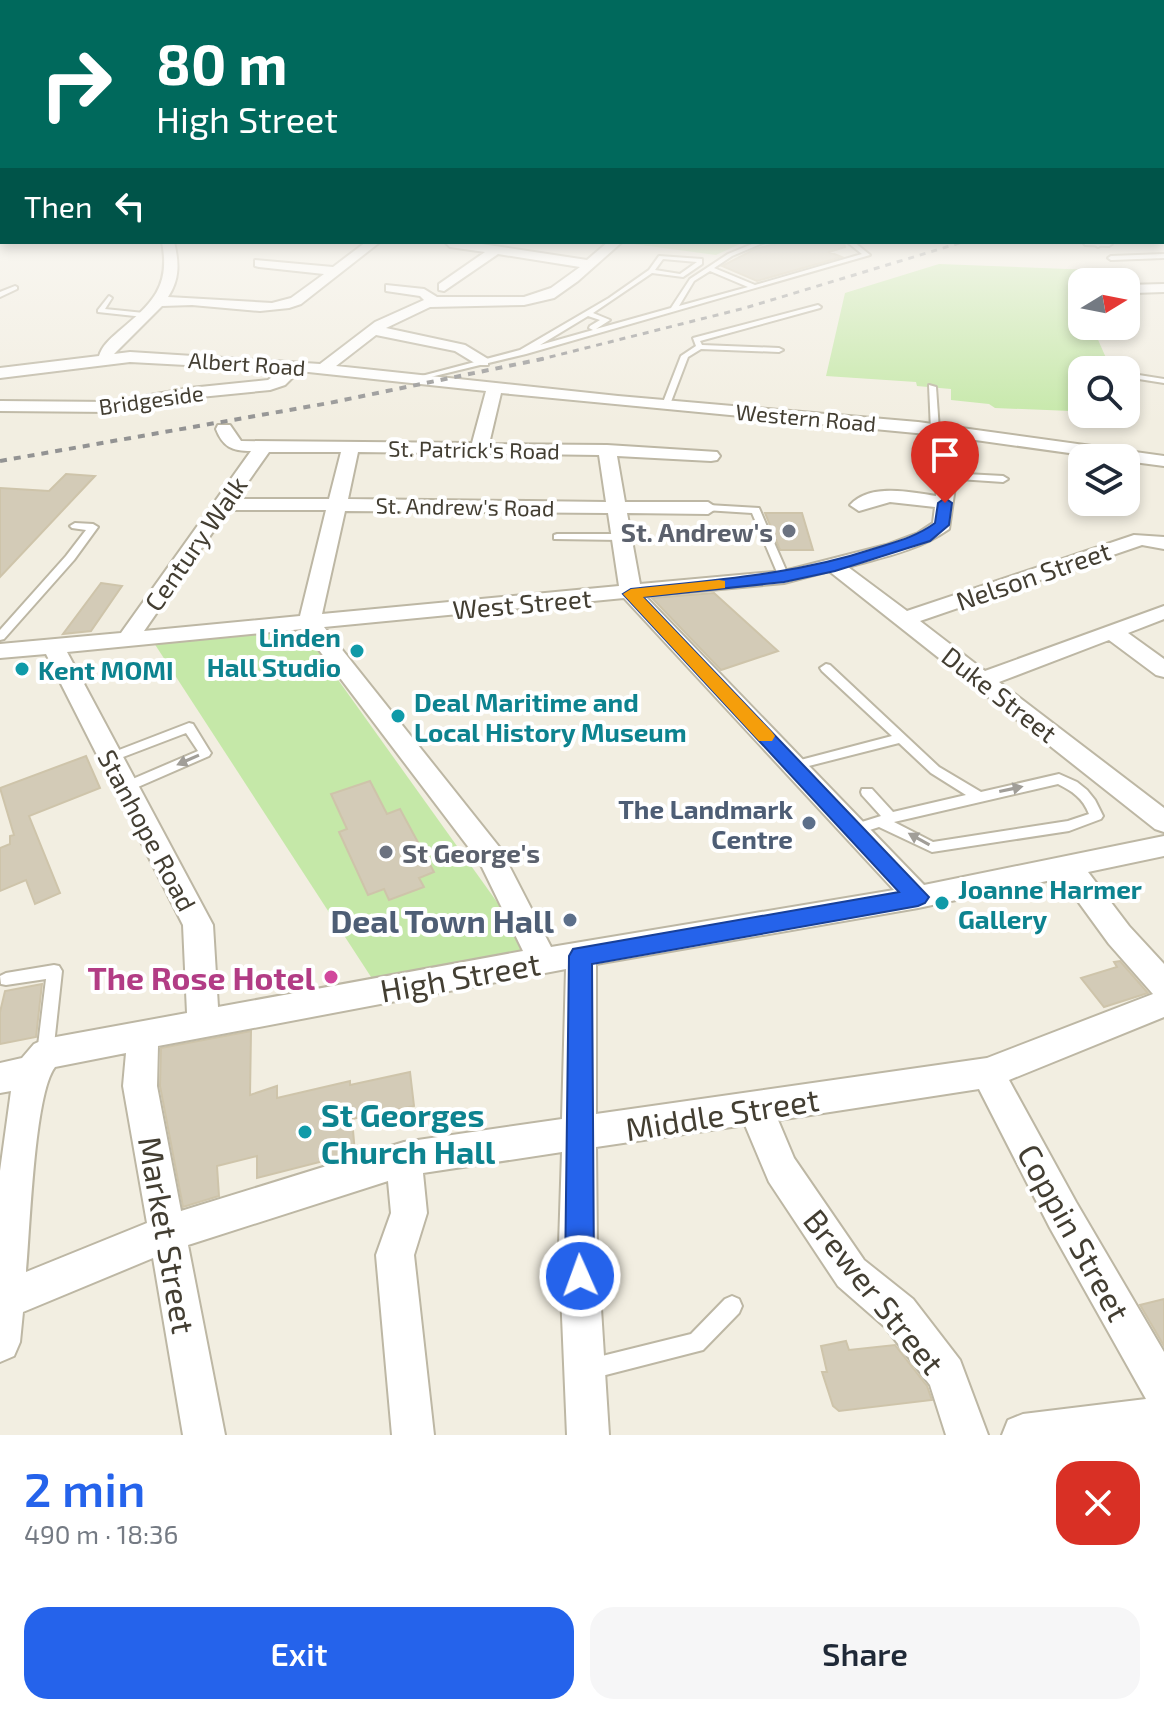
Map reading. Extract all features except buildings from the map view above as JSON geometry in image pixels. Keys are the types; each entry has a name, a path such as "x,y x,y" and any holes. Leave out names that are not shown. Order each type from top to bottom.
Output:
{"street":[{"path":"105,360 108,350 168,289"},
{"path":"158,302 196,301 275,307 296,301 312,289"},
{"path":"397,289 424,293 434,302"},
{"path":"324,368 402,313 434,302 529,301 553,294 559,289"},
{"path":"374,330 460,348 483,362"},
{"name":"Albert Road","path":"0,373 105,360 167,358 324,368 495,386"},
{"name":"Bridgeside","path":"0,406 89,408 270,385 279,382 295,366"},
{"path":"479,450 495,386"},
{"name":"Western Road","path":"495,386 940,431 1164,461"},
{"name":"St. Patrick's Road","path":"224,429 228,439 237,446 607,450 711,456"},
{"name":"West Street","path":"0,651 631,594 784,577 835,566 925,537 942,525 947,476 940,431"},
{"name":"Century Walk","path":"128,638 263,447"},
{"path":"351,447 309,622 490,855 543,961"},
{"path":"607,450 631,594 918,897"},
{"path":"853,507 884,495 945,503"},
{"name":"St. Andrew's Road","path":"222,504 708,508"},
{"name":"Nelson Street","path":"904,619 1141,539 1163,542"},
{"name":"Duke Street","path":"835,566 1164,822"},
{"path":"982,680 1164,612"},
{"path":"1111,631 1164,670"},
{"name":"Stanhope Road","path":"54,648 198,925 203,1023"},
{"name":"High Street","path":"26,1068 143,1034 918,897 1164,846"},
{"path":"1067,866 1119,935 1164,985"},
{"path":"581,956 578,1245 588,1435"},
{"name":"Middle Street","path":"4,1300 169,1233 404,1159 988,1073 1164,1003"},
{"name":"Market Street","path":"143,1034 140,1086 204,1435"},
{"path":"0,1342 26,1068"},
{"name":"Coppin Street","path":"988,1073 1063,1215 1164,1391"},
{"name":"Brewer Street","path":"755,1106 781,1170 851,1273 899,1313 946,1374 967,1435"},
{"path":"404,1159 409,1213 395,1255 413,1435"},
{"path":"1023,1435 1164,1417"}],"lane":[{"path":"523,352 624,289"},
{"path":"673,310 686,289"},
{"path":"418,378 748,289"},
{"path":"109,298 100,311 144,315"},
{"path":"700,347 696,340 818,307"},
{"path":"547,337 578,334 606,320 587,313"},
{"path":"666,405 685,356 700,347 779,350"},
{"path":"1140,377 1164,381"},
{"path":"932,387 940,431"},
{"path":"947,476 1003,479"},
{"path":"708,508 756,510 784,577"},
{"path":"0,637 70,558 93,527 75,526"},
{"path":"557,537 621,537"},
{"path":"826,668 935,770 978,796"},
{"path":"110,758 189,727 205,753 126,787"},
{"path":"793,766 901,738"},
{"path":"854,830 886,819 978,796 1059,779 1074,785 1092,800 1096,816 1069,826 932,847 886,819 867,792"},
{"path":"1087,796 1117,786"},
{"path":"6,979 54,971 26,1068"},
{"path":"584,1370 696,1343 732,1306"}],"green space":[{"path":"858,289 1068,289 1068,340 1098,340 1105,356 1068,356 1068,411 995,408 989,404 951,400 951,389 917,386 916,382 826,376 845,293"},
{"path":"301,628 502,909 523,955 373,980 154,643"}],"railway":[{"path":"541,359 808,289"},
{"path":"541,359 547,358"},
{"path":"0,461 329,403 541,359"}],"slow traffic":[{"path":"719,584 631,594 766,736"}],"place":[{"name":"St. Andrew's","path":"789,531"},
{"name":"Linden Hall Studio","path":"357,651"},
{"name":"Kent MOMI","path":"22,669"},
{"name":"Deal Maritime and Local History Museum","path":"398,716"},
{"name":"The Landmark Centre","path":"809,823"},
{"name":"St George's","path":"386,852"},
{"name":"Joanne Harmer Gallery","path":"942,903"},
{"name":"Deal Town Hall","path":"570,920"},
{"name":"The Rose Hotel","path":"331,977"},
{"name":"St Georges Church Hall","path":"305,1132"}],"route":[{"path":"580,1276 581,956 918,897 631,594 784,577 835,566 925,537 942,525 945,503"}]}
